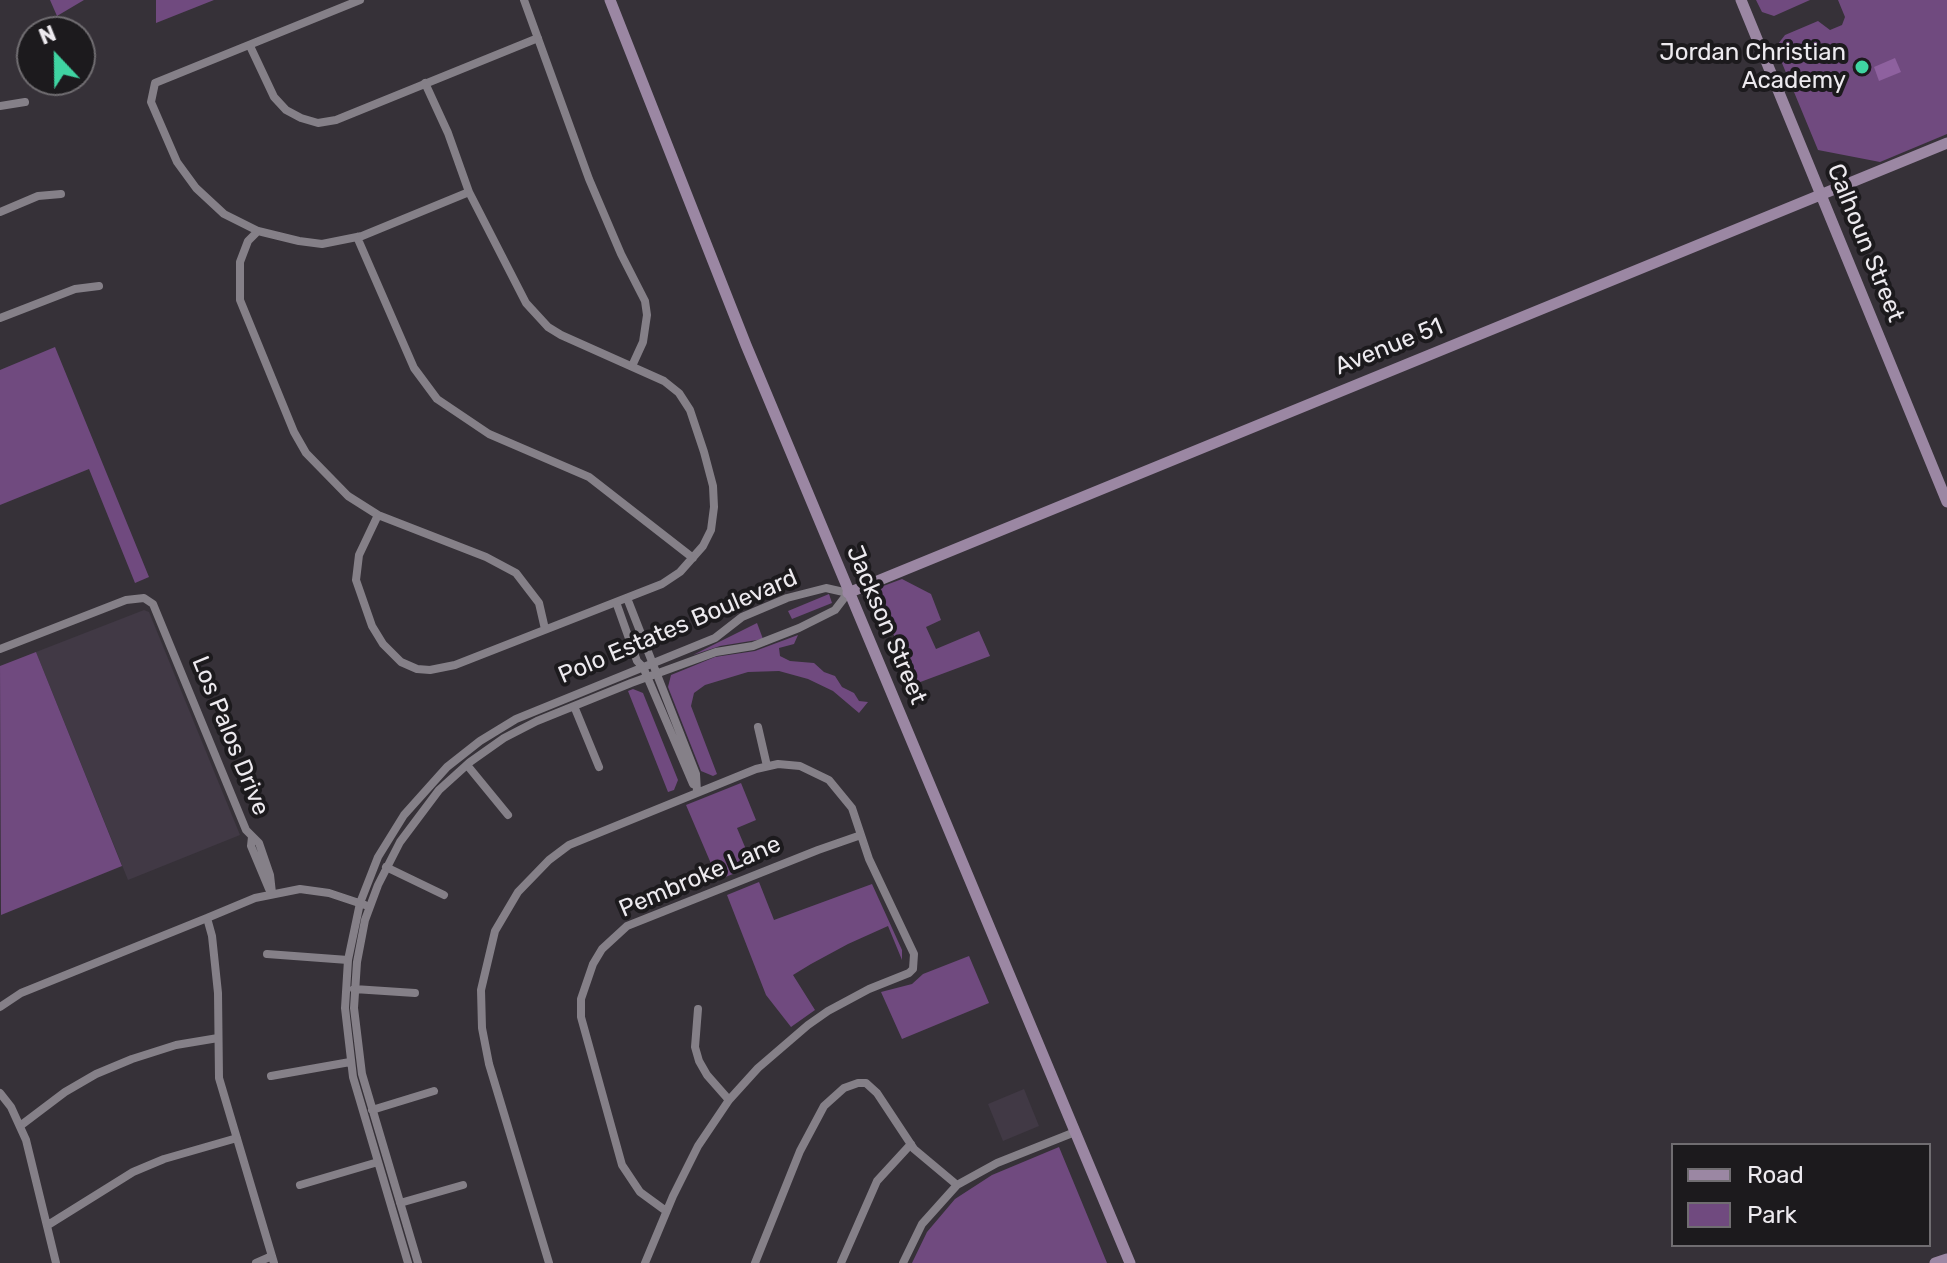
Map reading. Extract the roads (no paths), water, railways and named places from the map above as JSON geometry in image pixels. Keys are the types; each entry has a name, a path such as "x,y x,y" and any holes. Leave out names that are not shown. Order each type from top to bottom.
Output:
{"street":[{"path":"360,0 155,83 151,102 177,162 196,188 224,214 258,231 322,244 357,237 469,192"},
{"path":"524,0 589,179 645,301 647,315 643,342 632,366"},
{"name":"Jackson Street","path":"610,0 848,593 1130,1263"},
{"name":"Calhoun Street","path":"1741,0 1947,502"},
{"path":"250,46 274,97 286,110 318,123 336,120 538,38"},
{"path":"378,515 359,555 356,580 372,626 383,644 401,662 417,669 442,669 671,579 703,546 711,530 714,507 713,486 704,452 690,410 679,393 664,381 561,335 537,316 515,284 469,192 448,133 425,83"},
{"path":"0,106 25,102"},
{"name":"Avenue 51","path":"848,593 1947,143"},
{"path":"0,212 38,196 61,194"},
{"path":"258,231 248,241 240,262 240,300 294,432 320,470 348,496 378,515 486,557 516,573 539,603 545,629"},
{"path":"357,237 414,368 437,399 489,434 589,477 693,558"},
{"path":"0,318 75,289 99,286"},
{"name":"Polo Estates Boulevard","path":"408,1263 350,1062 345,1008 348,960 378,857 404,815 432,781 464,753 500,728 533,711 715,638 742,617 787,598 826,588 848,593 835,610 799,628 753,646 716,652 574,706 513,733 467,765 425,806 365,905 354,989 358,1053 418,1263"},
{"name":"Los Palos Drive","path":"0,649 126,600 144,598 153,604 246,830 259,843 270,875 272,893"},
{"path":"627,598 647,666 696,774 697,792"},
{"path":"616,602 637,661 647,666"},
{"path":"574,706 599,767"},
{"path":"758,727 767,766"},
{"path":"467,765 508,815"},
{"path":"549,1263 484,1045 481,990 495,931 518,892 549,860 589,834 767,766 800,766 829,780 852,808 869,859 914,954 914,964 909,973 869,989 808,1025 758,1068 729,1100 698,1146 645,1263"},
{"name":"Pembroke Lane","path":"666,1211 640,1192 622,1165 585,1037 581,999 586,980 602,949 627,926 861,835"},
{"path":"386,867 444,895"},
{"path":"0,1007 21,993 272,893 316,890 365,905"},
{"path":"207,918 218,993 219,1078 273,1260 256,1263"},
{"path":"267,954 348,960"},
{"path":"354,989 415,993"},
{"path":"698,1009 695,1037 699,1061 729,1100"},
{"path":"20,1126 65,1092 120,1064 176,1045 218,1038"},
{"path":"271,1076 350,1062"},
{"path":"755,1263 800,1151 824,1106 844,1088 866,1083 877,1093 911,1144 957,1185"},
{"path":"372,1110 434,1091"},
{"path":"0,1093 11,1107 26,1140 56,1263"},
{"path":"903,1263 922,1224 957,1185 997,1163 1075,1132"},
{"path":"48,1225 133,1172 164,1159 237,1138"},
{"path":"841,1263 877,1181 911,1144"},
{"path":"300,1185 378,1162"},
{"path":"400,1203 463,1185"},
{"path":"1935,1263 1947,1259"}],"place":[{"name":"Jordan Christian Academy","path":"1862,67"}]}
